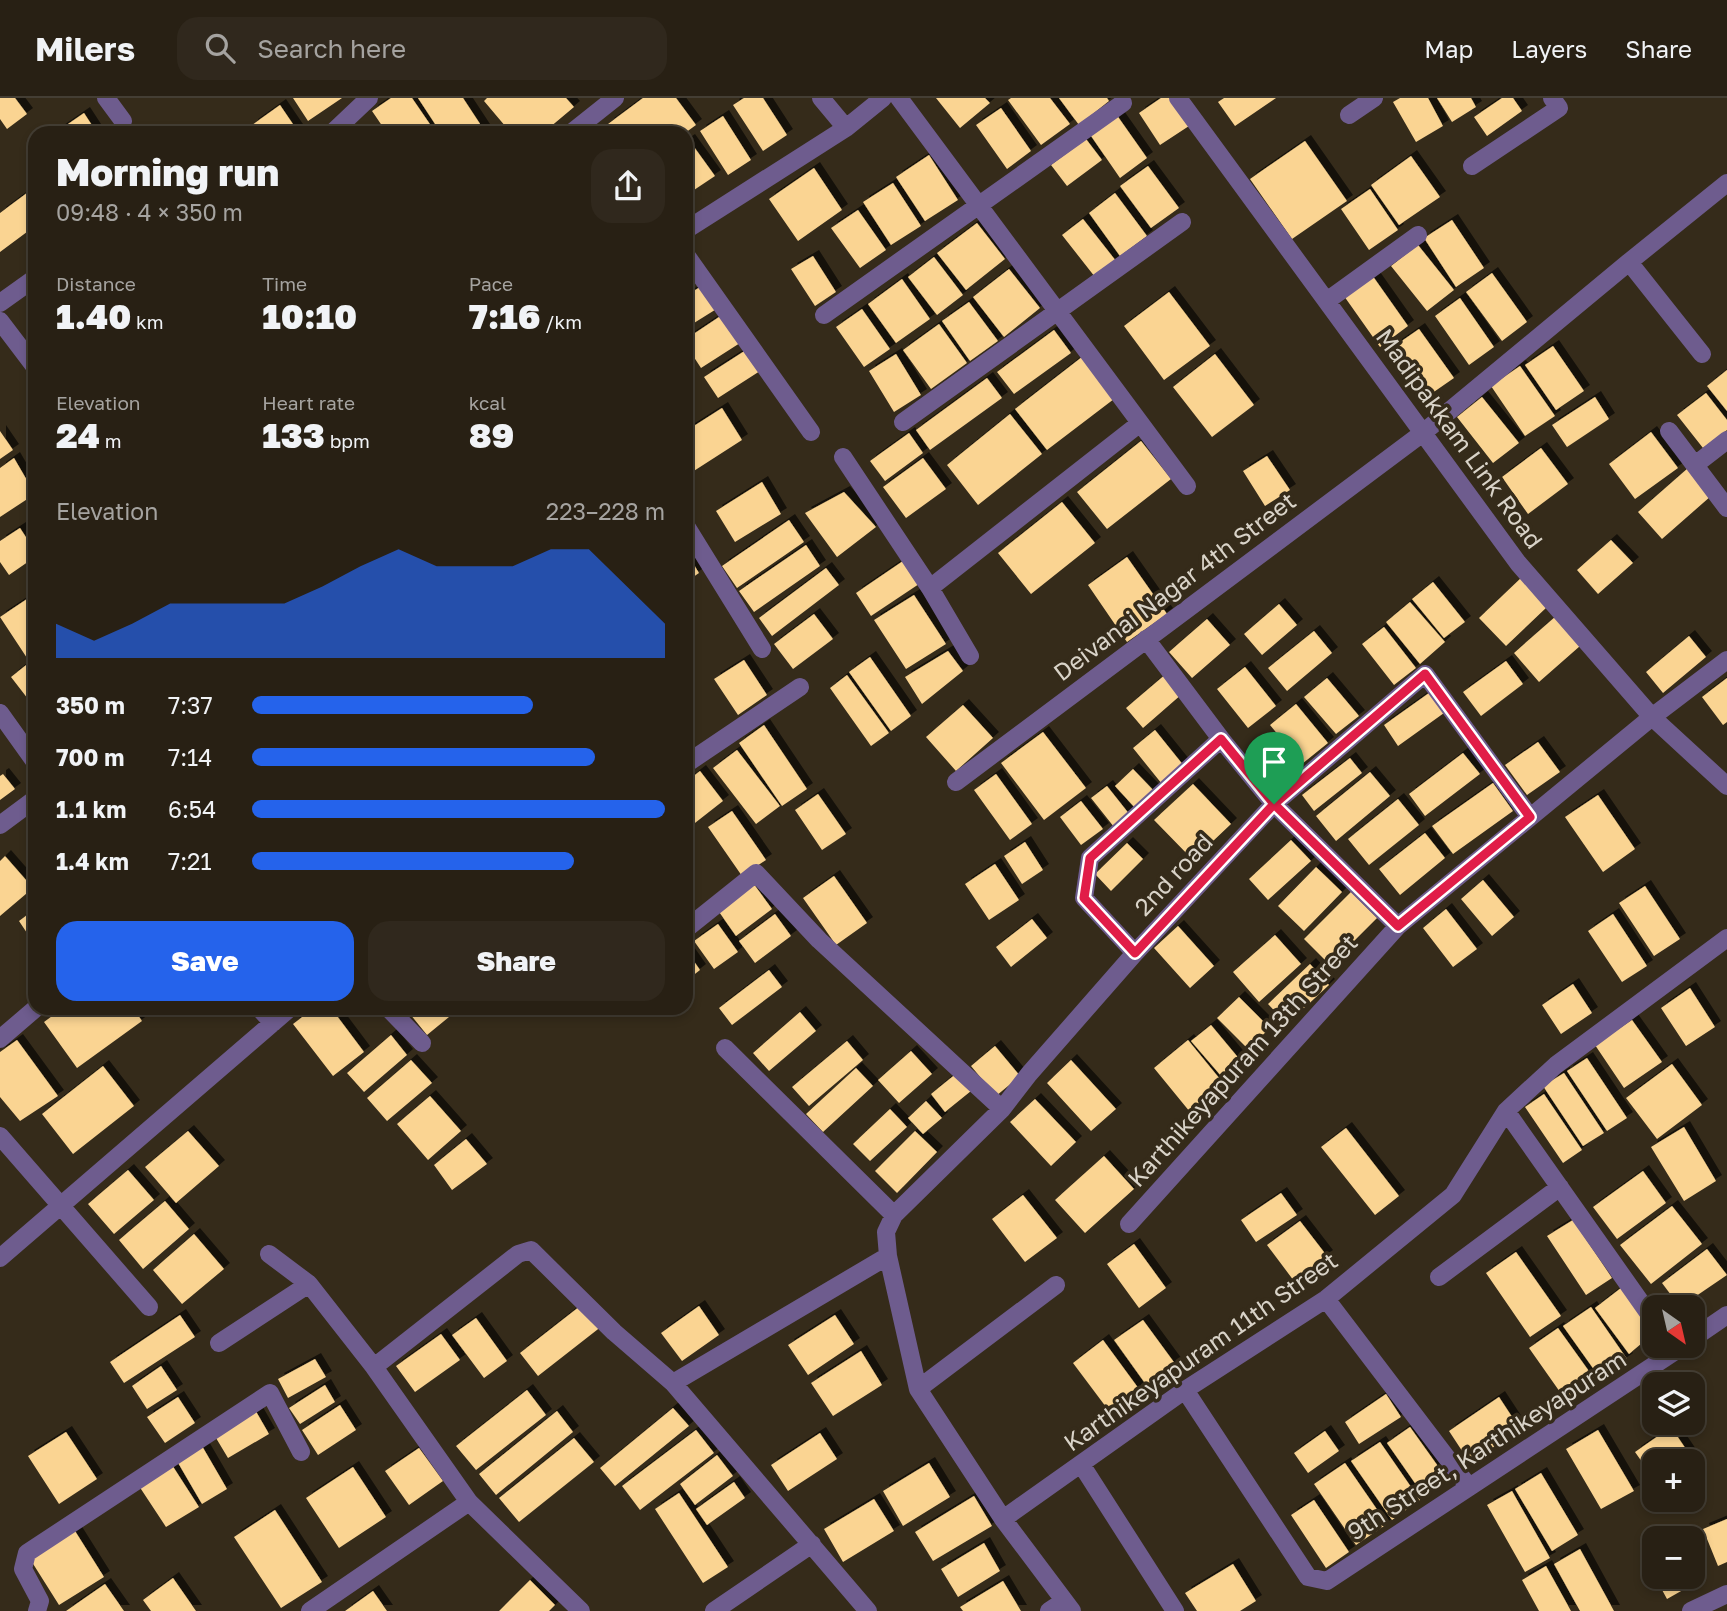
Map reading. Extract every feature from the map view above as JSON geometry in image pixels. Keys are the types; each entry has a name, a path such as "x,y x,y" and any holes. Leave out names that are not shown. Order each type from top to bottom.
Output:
{"street":[{"path":"106,98 123,121"},
{"path":"339,126 369,98"},
{"path":"580,126 615,98"},
{"path":"821,98 846,128"},
{"path":"693,226 846,128 883,98"},
{"path":"899,98 1187,486"},
{"name":"Madipakkam Link Road","path":"1178,98 1518,563 1651,717 1727,786"},
{"path":"1349,115 1374,98"},
{"path":"1472,166 1559,108 1552,98"},
{"path":"824,315 1123,103"},
{"name":"Deivanai Nagar 4th Street","path":"956,782 1424,432 1727,183"},
{"path":"903,422 1182,222"},
{"path":"1328,300 1418,235"},
{"path":"1629,262 1702,354"},
{"path":"693,265 811,432"},
{"path":"0,303 28,283"},
{"path":"0,321 28,358"},
{"path":"930,588 1139,424"},
{"path":"1669,431 1727,508"},
{"path":"1695,465 1727,440"},
{"path":"843,457 930,588 970,656"},
{"path":"693,537 762,649"},
{"path":"1146,639 1274,804 1398,926"},
{"name":"Karthikeyapuram 13th Street","path":"1129,1224 1398,926 1651,717 1727,660"},
{"name":"2nd road","path":"894,1215 1002,1109 1029,1074 1135,953 1274,804 1425,674 1530,817"},
{"path":"693,759 800,687"},
{"path":"0,713 28,752"},
{"path":"1135,953 1084,898 1090,858 1221,739"},
{"path":"0,825 28,804"},
{"path":"693,923 756,873 819,940 1002,1109"},
{"name":"Karthikeyapuram 11th Street","path":"1003,1519 1185,1390 1326,1299 1452,1195 1506,1111 1556,1065 1727,938"},
{"path":"0,1039 28,1015"},
{"path":"266,1015 273,1023"},
{"path":"0,1258 282,1015"},
{"path":"395,1015 422,1043"},
{"path":"725,1048 894,1215 886,1232 888,1256 918,1389 1003,1519 1068,1606 1049,1611"},
{"path":"1506,1111 1642,1304"},
{"path":"0,1136 149,1307"},
{"path":"1439,1277 1560,1187"},
{"path":"374,1367 518,1254 531,1250 614,1332 673,1383 868,1611"},
{"path":"269,1254 309,1284 374,1367 469,1502 581,1611"},
{"path":"673,1383 888,1256"},
{"path":"219,1343 309,1284"},
{"path":"918,1389 1056,1285"},
{"path":"1326,1299 1469,1487"},
{"path":"1705,1330 1727,1315"},
{"name":"9th Street, Karthikeyapuram","path":"1185,1390 1308,1577 1327,1581 1661,1358"},
{"path":"37,1611 40,1601 23,1569 27,1553 270,1393 301,1451"},
{"path":"1081,1464 1175,1611"},
{"path":"310,1611 469,1502"},
{"path":"714,1611 812,1544"},
{"path":"1691,1611 1727,1594"}],"building":[{"path":"0,98 15,98 27,114 7,129 0,119"},
{"path":"293,98 342,98 308,121"},
{"path":"391,98 412,98 431,126 382,126 372,111"},
{"path":"418,98 463,98 481,126 436,126"},
{"path":"487,98 566,98 574,107 551,126 505,126 484,101"},
{"path":"643,98 676,98 696,125 693,127 608,124"},
{"path":"744,98 763,98 787,135 763,151 733,105"},
{"path":"936,98 985,98 990,103 960,128"},
{"path":"1050,98 1070,124 1041,145 1008,100"},
{"path":"1059,98 1107,98 1109,101 1079,125"},
{"path":"1161,98 1170,98 1189,126 1160,145 1139,113"},
{"path":"1224,98 1276,98 1235,126 1218,102"},
{"path":"1400,98 1428,98 1443,126 1416,142 1393,102"},
{"path":"1437,98 1471,98 1476,107 1452,122"},
{"path":"1502,98 1513,98 1522,111 1487,136 1474,117"},
{"path":"280,105 294,126 253,126"},
{"path":"1001,108 1031,151 1007,169 976,125"},
{"path":"84,113 92,126 65,126"},
{"path":"1116,114 1147,158 1120,178 1089,133"},
{"path":"723,116 751,160 728,175 700,131"},
{"path":"1086,139 1102,160 1067,186 1051,165"},
{"path":"1305,141 1347,201 1292,239 1250,179"},
{"path":"693,146 715,176 693,191"},
{"path":"929,155 958,200 925,221 896,177"},
{"path":"1411,156 1440,197 1399,225 1371,185"},
{"path":"1148,166 1179,208 1151,228 1120,186"},
{"path":"814,168 842,210 798,241 769,199"},
{"path":"893,183 921,226 891,245 863,202"},
{"path":"1370,189 1398,230 1369,250 1341,209"},
{"path":"28,192 28,231 0,252 0,213"},
{"path":"1115,193 1147,236 1120,256 1089,213"},
{"path":"858,210 886,250 860,268 831,228"},
{"path":"1083,219 1116,261 1095,277 1062,235"},
{"path":"1452,220 1484,268 1456,287 1424,238"},
{"path":"977,223 1005,259 966,290 937,253"},
{"path":"1418,245 1454,290 1427,311 1391,266"},
{"path":"813,256 836,292 815,306 791,269"},
{"path":"934,257 963,295 937,315 908,277"},
{"path":"1009,269 1040,308 1004,337 973,297"},
{"path":"1492,273 1527,322 1502,341 1466,292"},
{"path":"1372,275 1408,326 1380,347 1344,296"},
{"path":"902,279 930,319 896,343 868,304"},
{"path":"703,285 718,308 693,324 693,291"},
{"path":"1169,292 1210,346 1164,380 1124,326"},
{"path":"1460,298 1494,347 1469,365 1435,316"},
{"path":"969,302 998,341 970,361 942,321"},
{"path":"862,309 890,349 864,367 836,327"},
{"path":"722,315 740,343 701,368 693,356 693,334"},
{"path":"939,324 967,363 931,389 903,350"},
{"path":"1419,329 1454,378 1428,396 1393,347"},
{"path":"1054,330 1071,353 1014,394 997,372"},
{"path":"1553,346 1584,391 1556,410 1525,365"},
{"path":"746,350 760,371 718,398 704,377"},
{"path":"896,354 921,395 894,412 869,371"},
{"path":"1215,354 1254,405 1212,437 1173,387"},
{"path":"1082,357 1114,399 1047,450 1015,409"},
{"path":"1520,366 1555,416 1525,436 1491,386"},
{"path":"1727,370 1727,411 1707,386"},
{"path":"987,378 1002,398 930,450 916,430"},
{"path":"1706,393 1727,420 1727,430 1703,448 1677,415"},
{"path":"1482,397 1519,443 1493,463 1457,417"},
{"path":"1595,397 1609,419 1567,447 1552,425"},
{"path":"722,408 742,440 693,472 693,427"},
{"path":"1010,414 1042,454 978,505 947,465"},
{"path":"0,431 13,450 0,459"},
{"path":"1651,432 1678,468 1635,499 1609,464"},
{"path":"909,433 923,453 885,481 870,461"},
{"path":"1141,441 1171,479 1107,529 1077,492"},
{"path":"1541,448 1568,484 1528,514 1502,477"},
{"path":"1267,456 1290,490 1265,506 1243,471"},
{"path":"14,458 28,482 28,499 0,517 0,468"},
{"path":"923,458 946,489 906,518 883,487"},
{"path":"1687,469 1711,496 1662,539 1638,512"},
{"path":"762,482 781,514 735,542 716,511"},
{"path":"844,492 876,527 837,557 805,513"},
{"path":"1062,502 1095,543 1031,594 998,553"},
{"path":"789,520 804,542 737,588 722,566"},
{"path":"20,528 28,540 28,562 9,575 0,562 0,541"},
{"path":"1611,540 1633,563 1598,594 1577,570"},
{"path":"806,545 820,566 754,612 739,591"},
{"path":"1127,557 1167,614 1127,642 1088,585"},
{"path":"903,561 919,584 871,616 856,593"},
{"path":"693,563 699,573 693,577"},
{"path":"826,568 839,585 772,636 759,618"},
{"path":"1521,578 1548,606 1506,646 1479,618"},
{"path":"1433,582 1465,622 1444,638 1412,599"},
{"path":"914,595 946,644 906,669 874,620"},
{"path":"28,598 28,657 27,658 0,617"},
{"path":"1410,602 1445,642 1420,664 1386,622"},
{"path":"1279,604 1297,625 1262,655 1244,634"},
{"path":"814,614 833,639 793,669 774,644"},
{"path":"1555,617 1580,646 1539,682 1514,653"},
{"path":"1207,619 1230,645 1192,678 1169,652"},
{"path":"1384,627 1416,668 1394,685 1362,644"},
{"path":"1314,631 1332,653 1287,691 1268,668"},
{"path":"1689,636 1706,657 1663,693 1646,672"},
{"path":"948,651 963,671 922,704 905,677"},
{"path":"870,657 911,716 891,731 849,672"},
{"path":"744,660 767,695 738,715 714,679"},
{"path":"1506,661 1523,684 1481,716 1463,692"},
{"path":"28,664 28,699 11,677"},
{"path":"1245,667 1276,706 1248,728 1217,689"},
{"path":"1166,674 1182,694 1143,728 1126,708"},
{"path":"847,675 889,733 871,746 830,688"},
{"path":"1327,678 1359,716 1336,734 1304,697"},
{"path":"1727,678 1727,722 1723,725 1702,697"},
{"path":"1429,693 1444,713 1398,746 1384,725"},
{"path":"1296,704 1328,743 1302,764 1270,725"},
{"path":"963,705 993,738 956,771 926,737"},
{"path":"764,725 807,789 782,806 739,743"},
{"path":"1155,730 1184,766 1162,784 1133,748"},
{"path":"1043,732 1086,788 1044,820 1001,763"},
{"path":"1538,742 1560,772 1527,795 1505,765"},
{"path":"737,750 780,806 756,824 713,768"},
{"path":"1463,753 1480,774 1425,816 1409,794"},
{"path":"1350,758 1362,773 1314,811 1302,795"},
{"path":"1133,769 1155,792 1137,810 1115,786"},
{"path":"700,771 723,801 693,825 693,776"},
{"path":"1370,772 1390,796 1336,841 1316,816"},
{"path":"3,774 15,789 0,800 0,776"},
{"path":"996,774 1032,824 1010,840 974,790"},
{"path":"1493,783 1513,811 1453,854 1432,826"},
{"path":"1193,784 1231,824 1193,860 1154,820"},
{"path":"1107,786 1130,815 1114,827 1091,798"},
{"path":"818,794 846,834 822,850 795,810"},
{"path":"1598,795 1635,849 1603,872 1565,817"},
{"path":"1398,799 1419,825 1369,865 1348,839"},
{"path":"1081,801 1103,829 1081,845 1060,817"},
{"path":"732,811 766,860 742,876 708,827"},
{"path":"1425,833 1445,858 1400,895 1379,869"},
{"path":"1291,840 1311,861 1268,900 1249,879"},
{"path":"1025,842 1043,870 1022,884 1004,856"},
{"path":"1127,843 1143,859 1111,891 1095,874"},
{"path":"5,856 28,882 28,892 0,916 0,861"},
{"path":"995,864 1019,900 989,920 965,884"},
{"path":"1316,867 1342,892 1304,931 1278,906"},
{"path":"834,876 867,923 836,945 803,898"},
{"path":"1483,880 1514,917 1492,936 1461,899"},
{"path":"753,883 772,909 736,936 717,909"},
{"path":"1645,886 1680,939 1654,956 1619,903"},
{"path":"1351,892 1377,918 1330,965 1304,939"},
{"path":"1446,909 1477,949 1453,967 1423,928"},
{"path":"28,914 28,934 19,921"},
{"path":"775,914 791,936 755,963 739,941"},
{"path":"1613,914 1647,966 1622,982 1588,931"},
{"path":"1032,919 1047,938 1011,967 996,947"},
{"path":"718,924 738,952 714,969 694,941"},
{"path":"1178,926 1214,966 1190,988 1154,948"},
{"path":"1275,935 1301,964 1259,1002 1233,972"},
{"path":"693,960 700,970 693,976"},
{"path":"1310,964 1329,985 1287,1024 1268,1004"},
{"path":"769,970 782,987 732,1025 719,1008"},
{"path":"1573,984 1592,1013 1561,1034 1542,1005"},
{"path":"1690,988 1715,1027 1686,1046 1661,1008"},
{"path":"1239,997 1270,1028 1248,1049 1217,1018"},
{"path":"800,1012 816,1031 769,1071 753,1053"},
{"path":"54,1015 138,1015 142,1021 77,1068 44,1022"},
{"path":"305,1015 336,1015 364,1052 333,1076 293,1024"},
{"path":"411,1015 451,1015 427,1035"},
{"path":"1632,1020 1662,1062 1624,1088 1595,1045"},
{"path":"1211,1025 1241,1061 1222,1077 1191,1041"},
{"path":"391,1035 407,1055 364,1092 347,1073"},
{"path":"17,1040 58,1096 20,1121 0,1097 0,1052"},
{"path":"1188,1040 1224,1084 1190,1112 1154,1068"},
{"path":"847,1041 863,1060 809,1106 792,1087"},
{"path":"995,1046 1020,1076 996,1096 971,1066"},
{"path":"911,1051 932,1074 899,1103 878,1080"},
{"path":"1587,1058 1627,1118 1607,1131 1567,1071"},
{"path":"411,1060 432,1083 387,1121 367,1098"},
{"path":"1071,1060 1116,1109 1091,1131 1047,1083"},
{"path":"1672,1064 1702,1105 1657,1139 1626,1098"},
{"path":"103,1066 134,1106 73,1154 42,1114"},
{"path":"856,1068 873,1086 823,1132 806,1114"},
{"path":"957,1073 971,1091 945,1112 931,1094"},
{"path":"1564,1073 1604,1133 1583,1146 1543,1086"},
{"path":"1544,1094 1582,1150 1563,1163 1525,1107"},
{"path":"430,1096 461,1131 428,1160 397,1124"},
{"path":"1035,1099 1076,1142 1051,1166 1010,1122"},
{"path":"926,1101 942,1118 923,1134 908,1118"},
{"path":"890,1109 907,1127 870,1161 853,1144"},
{"path":"1684,1127 1716,1181 1684,1201 1651,1147"},
{"path":"1346,1128 1399,1196 1375,1215 1321,1147"},
{"path":"188,1131 219,1166 176,1203 145,1167"},
{"path":"915,1131 937,1152 897,1193 875,1171"},
{"path":"466,1139 487,1164 452,1190 434,1165"},
{"path":"1104,1156 1134,1189 1085,1233 1055,1200"},
{"path":"128,1170 154,1200 114,1234 88,1204"},
{"path":"1643,1171 1666,1203 1617,1239 1593,1207"},
{"path":"1281,1193 1297,1215 1256,1242 1241,1220"},
{"path":"1023,1195 1057,1238 1025,1262 992,1219"},
{"path":"165,1201 189,1229 143,1269 119,1240"},
{"path":"1672,1206 1702,1244 1651,1284 1620,1245"},
{"path":"1573,1220 1612,1278 1586,1295 1547,1236"},
{"path":"1300,1221 1327,1256 1294,1281 1267,1245"},
{"path":"194,1234 224,1269 182,1304 153,1270"},
{"path":"1134,1244 1166,1288 1139,1308 1107,1264"},
{"path":"1707,1249 1727,1275 1698,1295 1671,1295 1662,1283"},
{"path":"1516,1252 1561,1316 1530,1337 1486,1273"},
{"path":"1621,1288 1642,1317 1642,1343 1629,1354 1595,1308"},
{"path":"584,1303 602,1326 538,1376 520,1353"},
{"path":"699,1306 719,1335 682,1361 661,1333"},
{"path":"1591,1307 1627,1359 1600,1378 1563,1326"},
{"path":"180,1315 195,1337 124,1383 110,1362"},
{"path":"835,1315 854,1344 808,1375 788,1345"},
{"path":"476,1318 507,1361 484,1378 452,1335"},
{"path":"1143,1320 1176,1365 1147,1386 1114,1340"},
{"path":"1558,1328 1596,1381 1567,1402 1529,1348"},
{"path":"441,1334 460,1360 415,1392 396,1366"},
{"path":"1103,1340 1139,1389 1109,1411 1073,1363"},
{"path":"861,1351 882,1385 833,1416 811,1383"},
{"path":"315,1359 326,1377 288,1398 278,1379"},
{"path":"161,1366 177,1390 147,1409 132,1386"},
{"path":"325,1385 335,1402 300,1424 289,1408"},
{"path":"527,1390 546,1415 476,1470 456,1446"},
{"path":"1386,1394 1401,1417 1359,1444 1345,1422"},
{"path":"178,1397 195,1423 165,1443 147,1417"},
{"path":"1499,1397 1520,1429 1470,1463 1449,1431"},
{"path":"340,1405 356,1430 318,1455 302,1430"},
{"path":"254,1408 269,1434 228,1458 213,1433"},
{"path":"673,1408 689,1426 615,1486 600,1468"},
{"path":"557,1411 573,1432 496,1495 479,1474"},
{"path":"1410,1427 1440,1469 1417,1486 1387,1443"},
{"path":"696,1430 714,1453 640,1510 622,1486"},
{"path":"1598,1430 1634,1491 1601,1509 1566,1449"},
{"path":"1325,1431 1339,1451 1308,1473 1294,1453"},
{"path":"66,1432 97,1479 59,1504 28,1456"},
{"path":"820,1433 837,1459 788,1491 771,1465"},
{"path":"1659,1435 1676,1435 1686,1449 1642,1449 1642,1462 1635,1452"},
{"path":"574,1438 594,1462 519,1522 499,1498"},
{"path":"1380,1442 1420,1500 1392,1520 1351,1461"},
{"path":"202,1446 227,1489 202,1504 177,1461"},
{"path":"419,1448 443,1481 409,1505 385,1471"},
{"path":"717,1455 733,1476 695,1505 680,1484"},
{"path":"929,1463 950,1497 903,1526 883,1491"},
{"path":"1345,1463 1387,1524 1356,1545 1314,1484"},
{"path":"172,1465 199,1507 166,1527 139,1486"},
{"path":"353,1467 386,1517 339,1548 306,1498"},
{"path":"1541,1473 1578,1535 1552,1551 1515,1489"},
{"path":"734,1482 745,1498 707,1525 696,1509"},
{"path":"1512,1491 1550,1558 1525,1572 1487,1505"},
{"path":"679,1493 728,1567 703,1583 655,1509"},
{"path":"974,1496 992,1526 933,1561 915,1532"},
{"path":"874,1499 894,1531 843,1562 824,1529"},
{"path":"1314,1500 1349,1552 1326,1568 1291,1515"},
{"path":"275,1510 322,1582 281,1608 234,1537"},
{"path":"1727,1519 1727,1562 1718,1566 1705,1528"},
{"path":"75,1531 104,1577 59,1605 30,1559"},
{"path":"984,1543 1000,1571 958,1597 941,1569"},
{"path":"1580,1549 1614,1611 1580,1611 1554,1564"},
{"path":"1233,1564 1256,1601 1240,1611 1197,1611 1185,1593"},
{"path":"1546,1566 1571,1611 1539,1611 1522,1580"},
{"path":"173,1578 196,1611 151,1611 143,1600"},
{"path":"530,1580 555,1605 549,1611 499,1611"},
{"path":"1003,1581 1021,1611 963,1611 960,1607"},
{"path":"105,1584 124,1611 66,1611"},
{"path":"1662,1589 1685,1589 1667,1599"},
{"path":"373,1591 387,1611 345,1611"}],"route":[{"path":"1274,804 1135,953 1084,898 1090,858 1135,820 1221,739 1274,804 1398,926 1530,817 1425,674 1274,804"}]}
